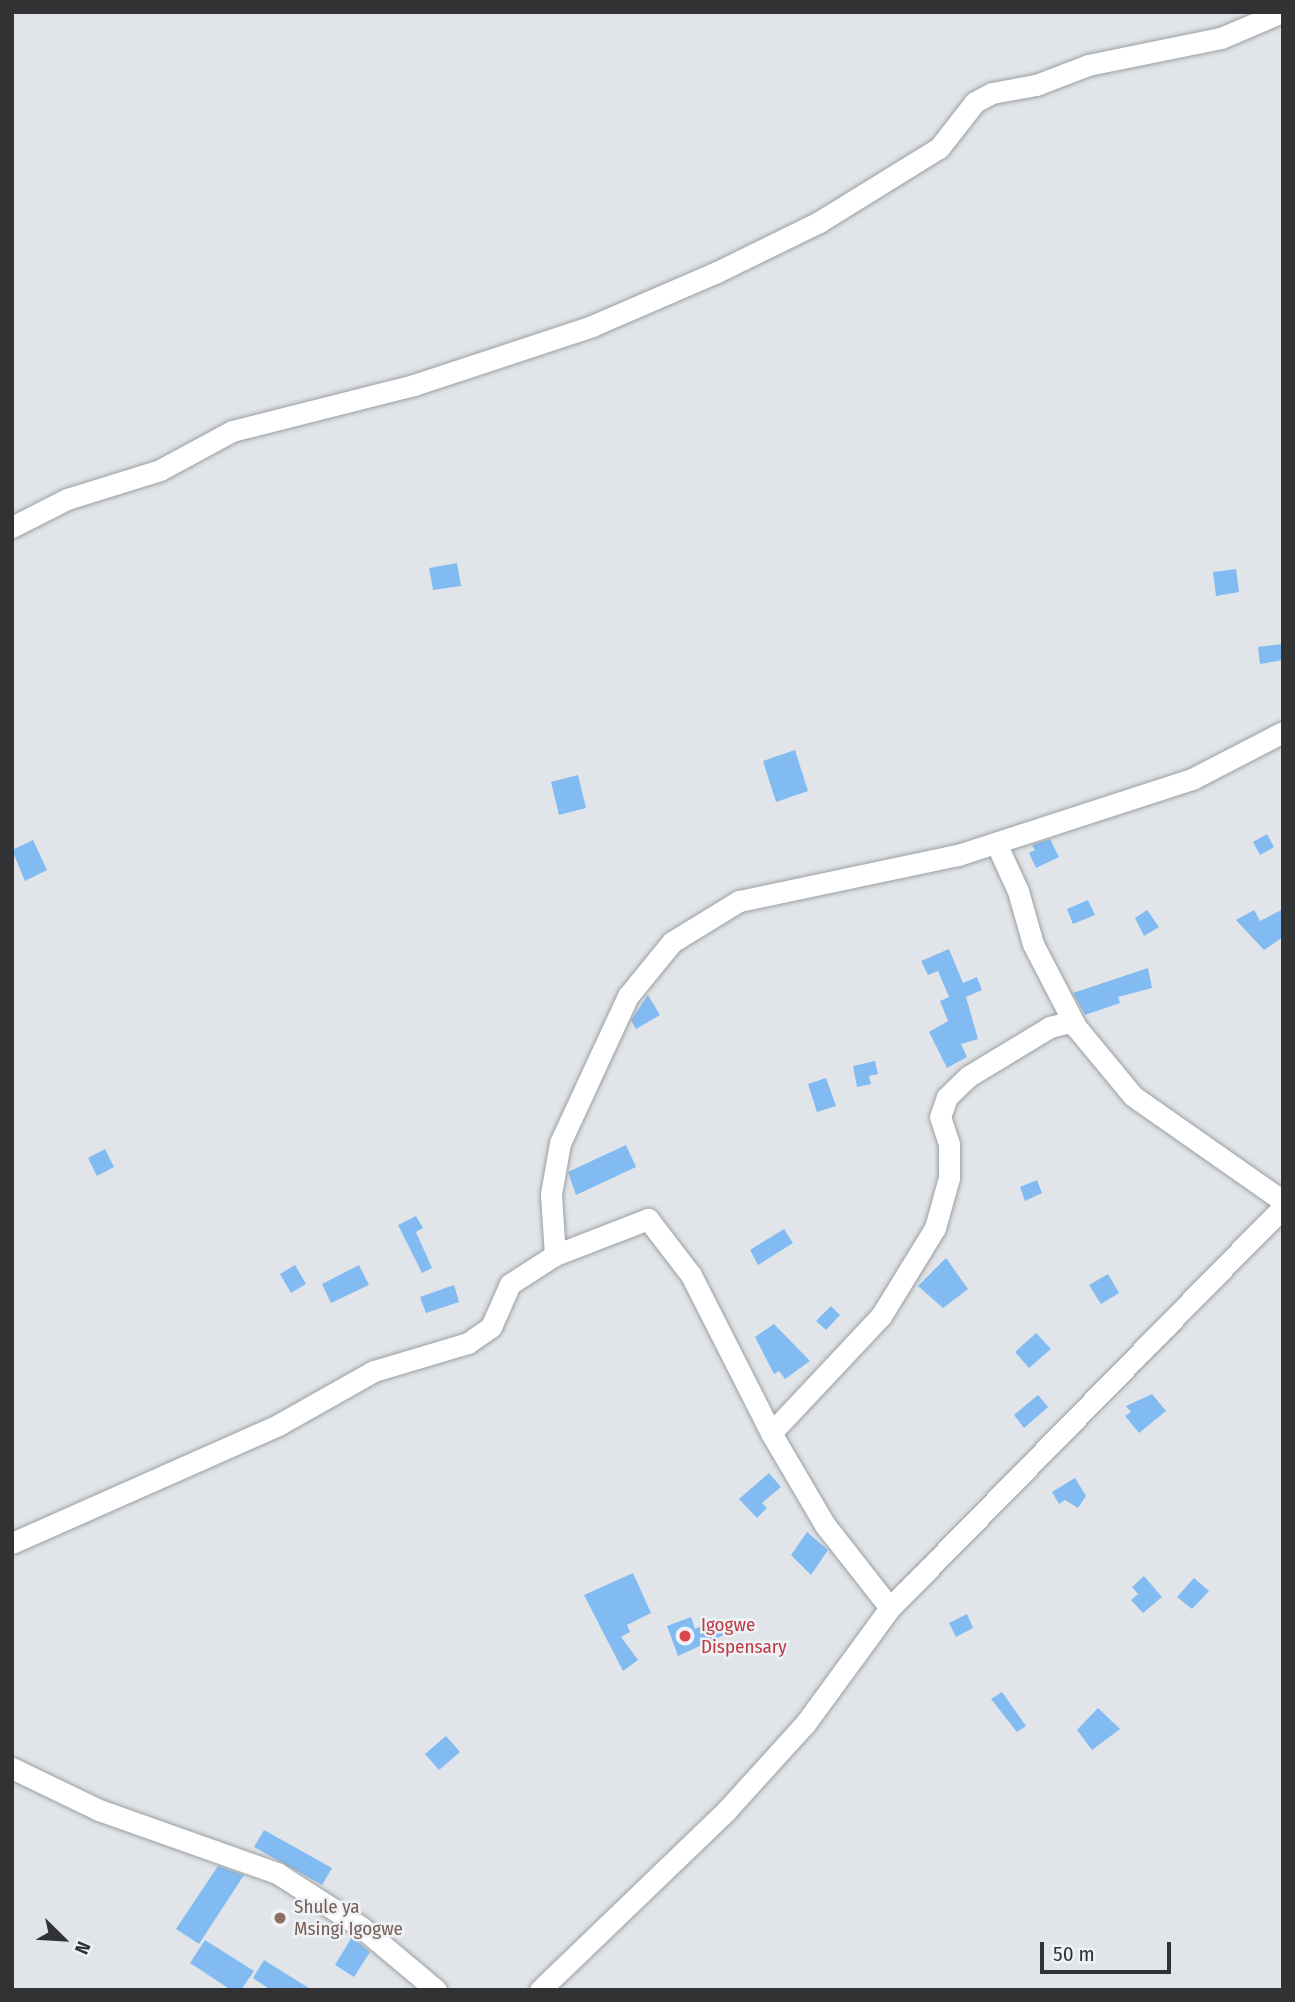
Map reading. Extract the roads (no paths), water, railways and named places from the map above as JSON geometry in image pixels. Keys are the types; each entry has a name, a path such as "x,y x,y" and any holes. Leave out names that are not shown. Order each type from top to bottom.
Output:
{"street":[{"path":"12,527 67,499 160,470 232,431 283,414 414,385 592,326 717,272 819,222 939,148 975,103 992,93 1036,85 1088,65 1230,36 1282,12"},
{"path":"555,1255 551,1195 560,1143 628,996 672,942 739,901 814,881 923,865 996,843 1192,779 1283,732"},
{"path":"996,843 1033,944 1076,1027 1133,1096 1283,1201"},
{"path":"771,1433 881,1316 935,1228 950,1178 949,1144 940,1117 947,1097 969,1076 1050,1027 1069,1022 1076,1027"},
{"path":"540,1990 768,1765 890,1608 1283,1206"},
{"path":"12,1543 278,1425 374,1371 468,1343 491,1327 504,1290 555,1255 648,1219 691,1275 771,1433 825,1525 890,1608"},
{"path":"12,1768 99,1810 277,1874 361,1927 436,1990"}],"place":[{"name":"Igogwe Dispensary","path":"685,1636"},
{"name":"Shule ya Msingi Igogwe","path":"280,1918"}]}
